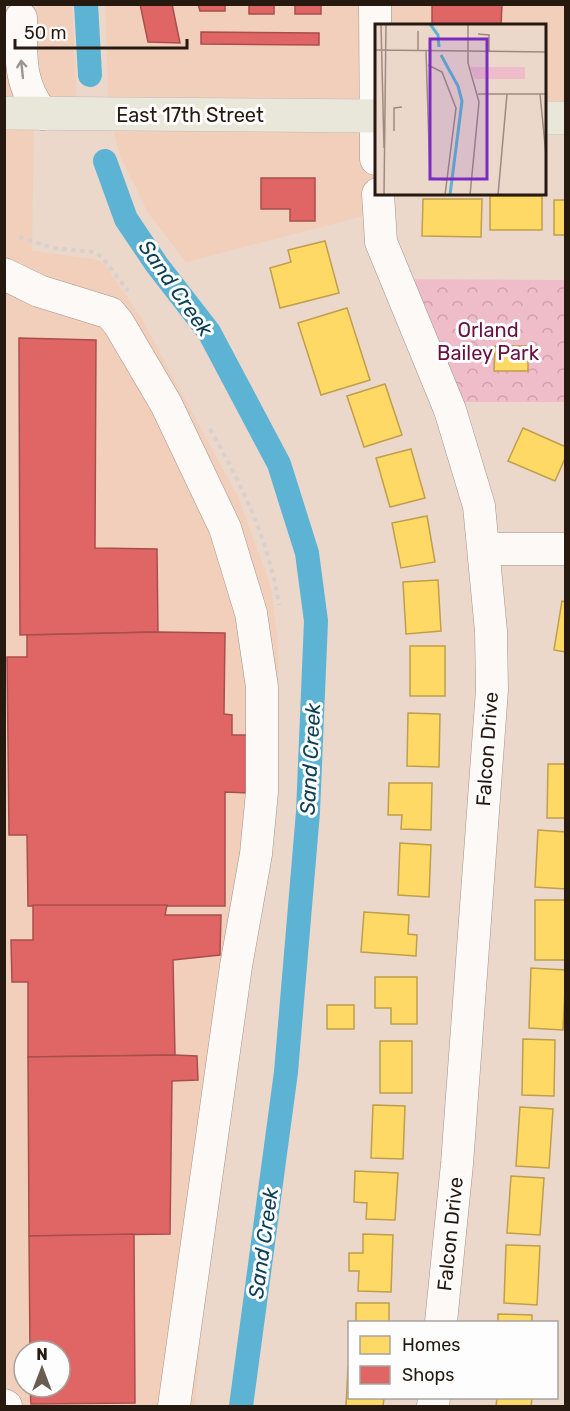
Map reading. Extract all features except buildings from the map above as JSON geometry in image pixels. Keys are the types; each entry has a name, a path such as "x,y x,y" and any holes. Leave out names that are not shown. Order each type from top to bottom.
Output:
{"main road":[{"name":"East 17th Street","path":"4,113 375,116"},
{"path":"546,118 566,118"}],"street":[{"path":"375,4 375,116"},
{"path":"21,18 22,76 31,101 42,114"},
{"name":"Falcon Drive","path":"378,195 381,242 450,410 479,506 485,549 491,631 492,690 457,1164 441,1321"},
{"path":"4,274 39,291 110,313 119,324 166,404 225,528 251,612 262,687 260,813 174,1407"},
{"path":"485,549 566,549"}],"path":[{"path":"19,237 53,248 94,252 102,257 130,294"},
{"path":"204,419 239,479 263,536 281,614"}],"shaded area":[{"path":"4,5 72,5 77,114 34,114 32,251 93,259 104,263 140,316 239,499 271,587 278,643 278,725 269,853 246,979 205,1290 195,1406 5,1406"},
{"path":"105,5 565,5 565,118 546,118 546,24 375,24 375,195 379,212 186,262 148,213 121,158 109,114"}],"green space":[{"name":"Orland Bailey Park","path":"396,279 565,280 565,402 447,402"}],"waterway":[{"name":"Sand Creek","path":"86,4 90,75"},
{"name":"Sand Creek","path":"105,161 126,219 157,265 209,332 279,464 307,553 316,621 308,812 286,1072 241,1406"}]}
